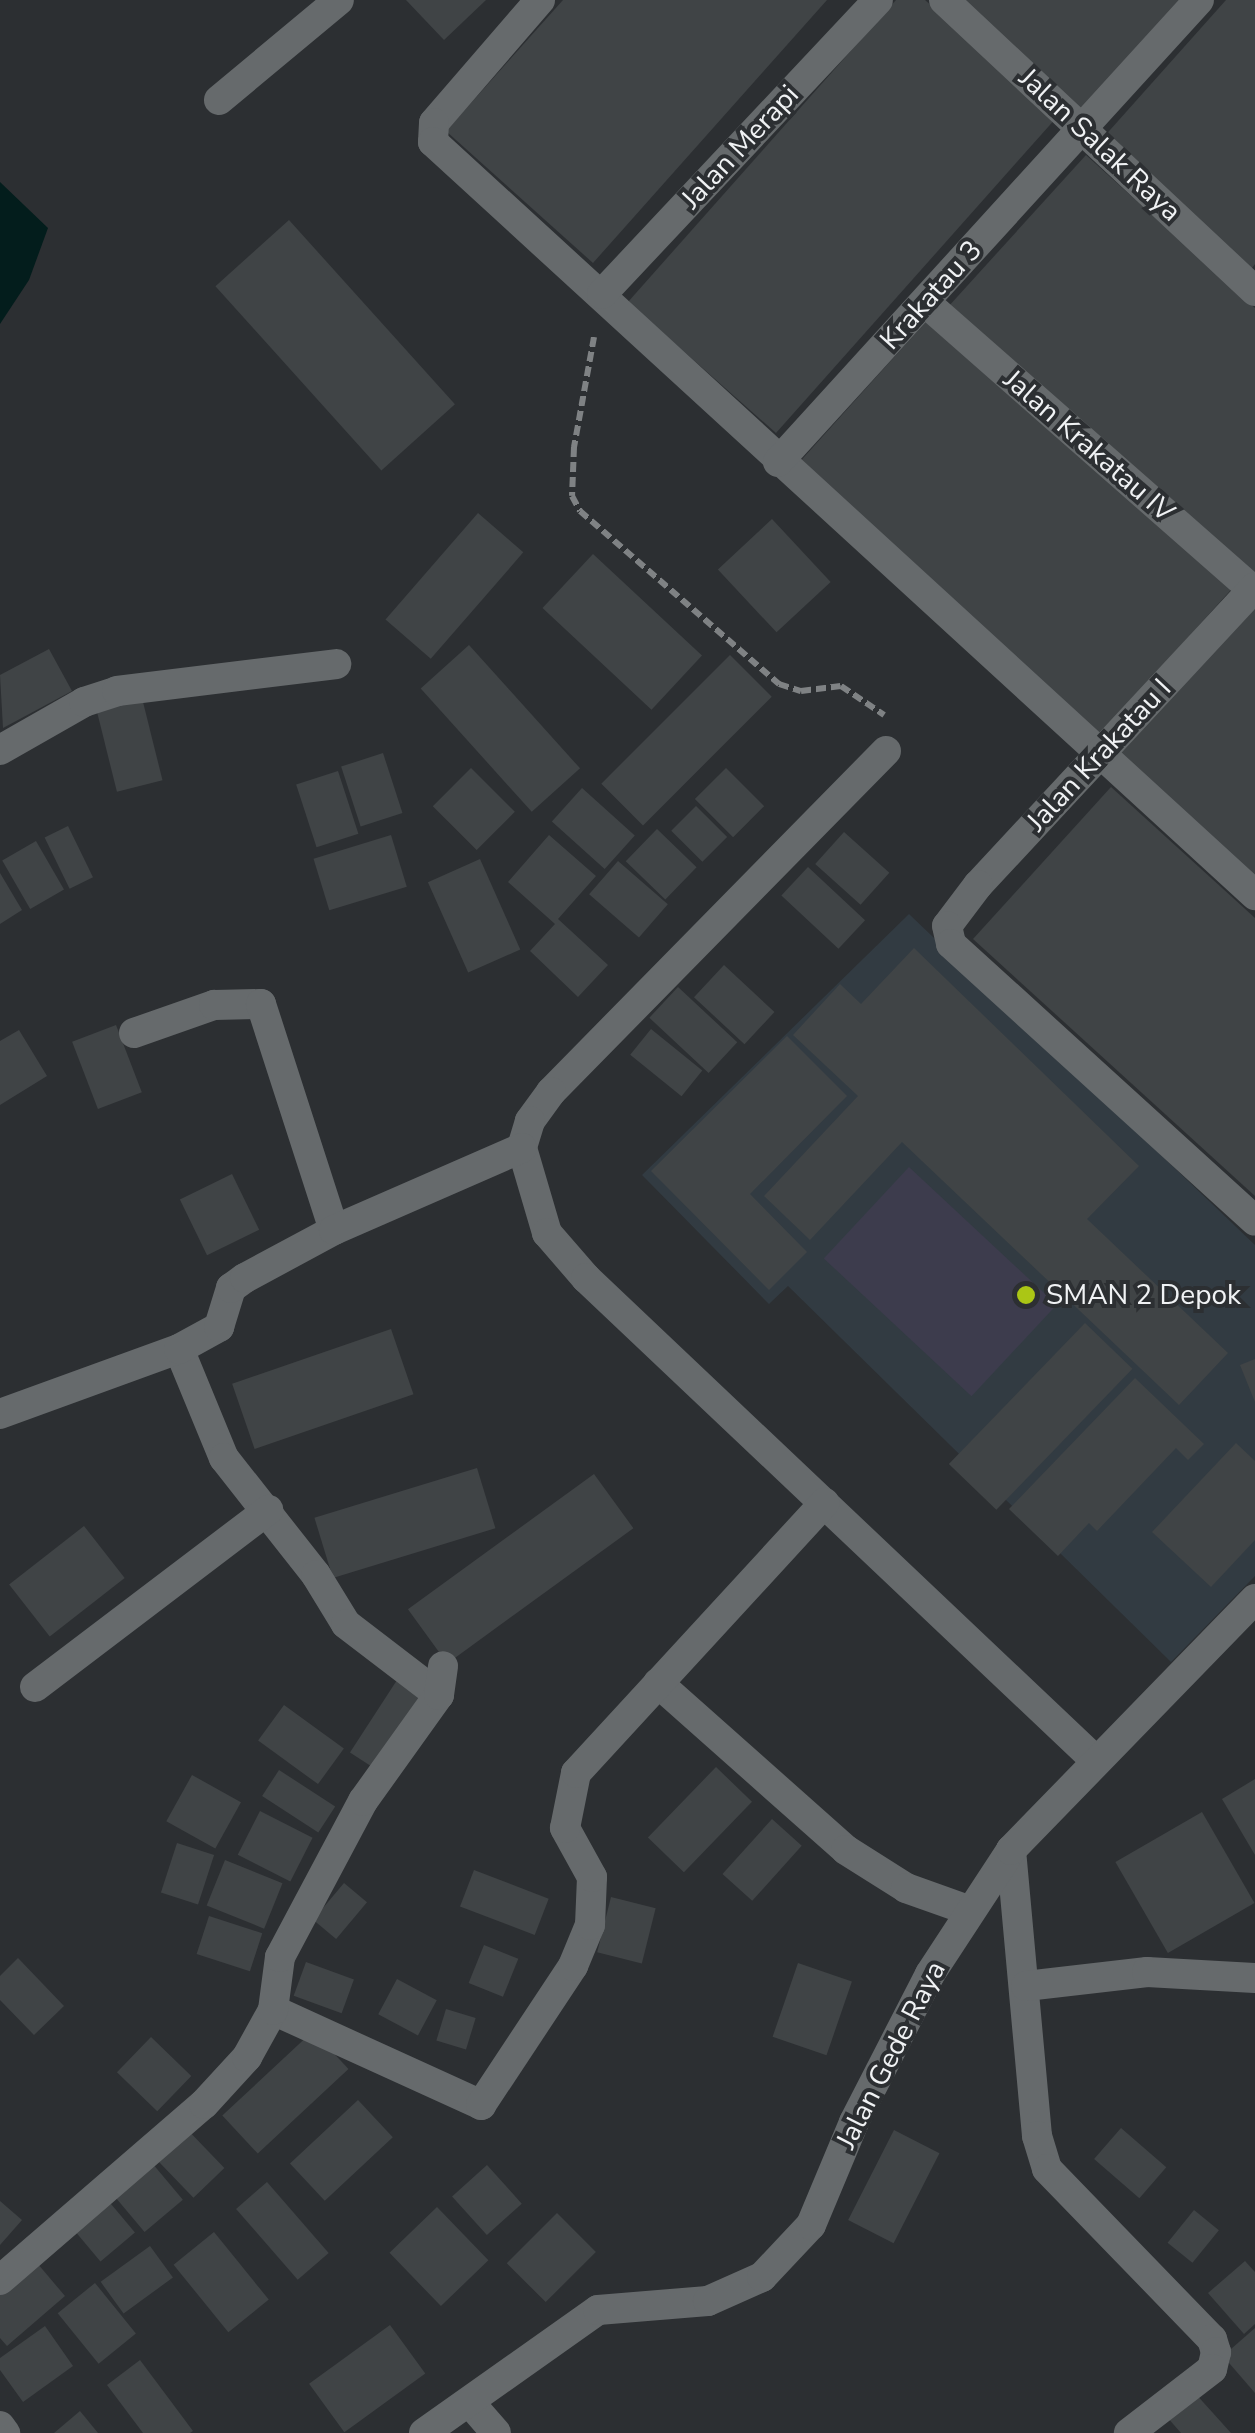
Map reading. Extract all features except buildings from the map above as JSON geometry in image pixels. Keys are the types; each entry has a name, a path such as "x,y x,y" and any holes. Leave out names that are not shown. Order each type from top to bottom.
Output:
{"street":[{"path":"219,100 339,0"},
{"path":"540,0 430,134 778,462 1255,896"},
{"name":"Jalan Merapi","path":"602,294 878,0"},
{"name":"Jalan Salak Raya","path":"944,0 1253,284"},
{"name":"Krakatau 3","path":"778,462 1199,0"},
{"name":"Jalan Krakatau IV","path":"925,302 1254,590"},
{"name":"Jalan Krakatau I","path":"1254,590 1098,756 947,926 952,944 1255,1221"},
{"path":"0,750 84,702 117,691 336,664"},
{"path":"886,751 551,1092 530,1121 522,1148 548,1232 573,1263 1096,1761"},
{"path":"134,1034 214,1005 261,1004 334,1230"},
{"path":"0,1414 178,1349 220,1327 231,1288 334,1230 522,1148"},
{"path":"0,2280 204,2104 247,2057 273,2010 280,1958 363,1801 441,1680 346,1624 268,1510 224,1458 178,1349"},
{"path":"273,2010 481,2105 572,1966 590,1925 592,1876 565,1828 576,1773 824,1504"},
{"path":"35,1687 268,1510"},
{"name":"Jalan Gede Raya","path":"424,2433 472,2404 598,2310 708,2301 762,2278 811,2225 854,2122 968,1910 1011,1850 1255,1599"},
{"path":"658,1683 846,1850 906,1888 968,1910"},
{"path":"1011,1850 1037,2136 1047,2170 1212,2340 1216,2352 1212,2369 1129,2433"},
{"path":"1026,1986 1147,1972 1255,1978"},
{"path":"472,2404 496,2433"},
{"path":"0,2426 6,2433"}],"path":[{"path":"602,294 574,447 572,496 580,511 780,684 802,691 841,686 881,711 894,735 886,751"}],"shaded area":[{"path":"0,182 48,228 29,280 0,324"},
{"name":"SMAN 2 Depok","path":"909,914 1255,1245 1255,1576 1171,1662 788,1286 769,1304 642,1175"},
{"path":"909,1167 1057,1305 971,1396 824,1258"}],"place":[{"name":"SMAN 2 Depok","path":"1026,1295"}]}
